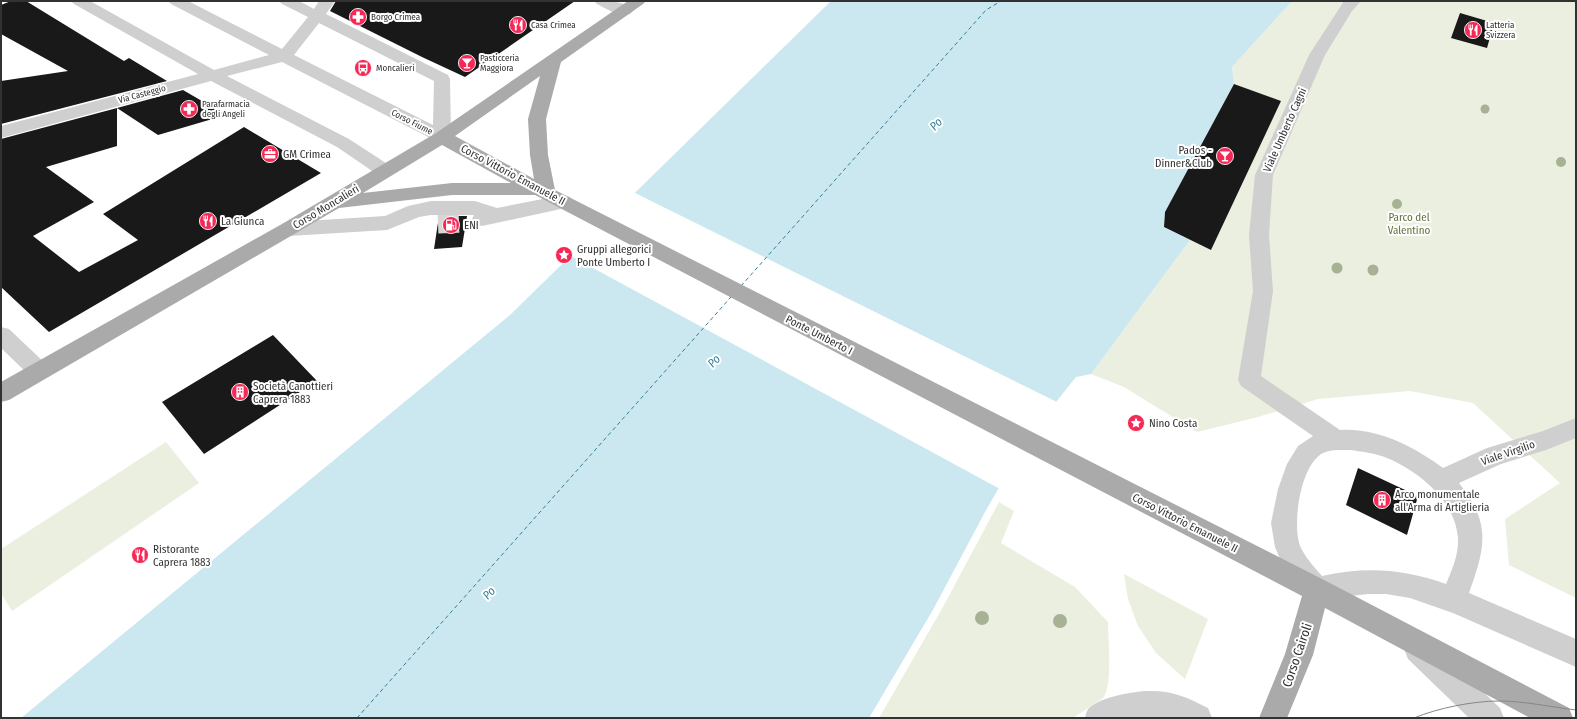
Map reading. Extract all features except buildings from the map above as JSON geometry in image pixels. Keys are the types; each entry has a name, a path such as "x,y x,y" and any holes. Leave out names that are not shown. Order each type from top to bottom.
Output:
{"main road":[{"name":"Corso Moncalieri","path":"1,393 289,229 442,137 638,1"},
{"path":"331,203 452,189 543,191 537,119 553,61"},
{"name":"Corso Vittorio Emanuele II","path":"442,137 584,214"},
{"name":"Ponte Umberto I","path":"584,214 1053,456"},
{"name":"Corso Vittorio Emanuele II","path":"1053,456 1317,590 1410,641 1559,718"},
{"name":"Corso Cairoli","path":"1273,718 1299,655 1317,590"}],"street":[{"path":"79,1 212,75 343,143 386,171"},
{"name":"Corso Fiume","path":"176,1 442,137 442,79 287,1"},
{"path":"284,56 317,16 327,1"},
{"path":"602,1 625,11"},
{"name":"Viale Umberto Cagni","path":"1336,440 1249,380 1264,291 1259,235 1264,175 1317,55 1346,8 1353,1"},
{"name":"Via Casteggio","path":"1,132 284,56"},
{"path":"466,222 563,202"},
{"path":"387,223 415,211 431,208 475,208 496,215"},
{"path":"289,229 387,223 410,225 438,224"},
{"path":"1,335 39,371"},
{"name":"Viale Virgilio","path":"1440,480 1495,455 1552,438 1576,428"},
{"name":"Corso Vittorio Emanuele II","path":"1317,590 1294,560 1286,544 1283,532 1284,510 1294,474 1304,456 1311,448 1322,443 1346,439 1359,440 1385,446 1412,459 1440,480 1460,504 1470,530 1471,543 1469,555 1453,600"},
{"path":"1317,590 1347,583 1386,582 1417,587 1530,631 1576,653"},
{"name":"Corso Vittorio Emanuele II","path":"1410,641 1490,718"},
{"path":"1099,718 1102,715 1152,704 1172,706 1198,718"}],"green space":[{"name":"Parco del Valentino","path":"1292,1 1576,1 1576,598 1509,565 1505,519 1560,483 1473,403 1410,391 1318,399 1258,417 1197,432 1124,387 1091,374 1190,240 1211,250 1281,101 1234,84 1232,67"},
{"path":"166,442 199,483 12,611 1,593 1,549"},
{"path":"999,502 1014,511 1001,543 1075,587 1108,622 1109,673 1106,692 1103,698 1073,718 879,718 943,607"},
{"path":"1124,574 1208,619 1185,679 1156,653 1138,626 1128,599"}],"water":[{"name":"Po","path":"831,1 1292,1 1232,67 1234,84 1165,212 1164,227 1190,240 1091,374 1076,377 1028,437 985,512 934,608 869,718 21,718 510,315"}],"pier":[{"path":"633,192 1057,402 1029,438 1000,489 569,255"}],"ferry route":[{"path":"741,286 986,10 1001,1"},
{"path":"357,718 731,297"}],"tunnel":[{"path":"438,223 466,222"}],"tram line":[{"path":"1414,718 1445,708 1489,701 1518,702 1576,710"}],"place":[{"name":"Borgo Crimea","path":"358,17"},
{"name":"Casa Crimea","path":"518,25"},
{"name":"Latteria Svizzera","path":"1473,30"},
{"name":"Pasticceria Maggiora","path":"467,63"},
{"name":"Moncalieri","path":"363,68"},
{"name":"Parafarmacia degli Angeli","path":"189,109"},
{"name":"GM Crimea","path":"270,154"},
{"name":"Pados - Dinner&Club","path":"1225,156"},
{"name":"La Giunca","path":"208,221"},
{"name":"ENI","path":"451,225"},
{"name":"Gruppi allegorici Ponte Umberto I","path":"564,255"},
{"name":"Società Canottieri Caprera 1883","path":"240,392"},
{"name":"Nino Costa","path":"1136,423"},
{"name":"Arco monumentale all'Arma di Artiglieria","path":"1382,500"},
{"name":"Ristorante Caprera 1883","path":"140,555"}]}
